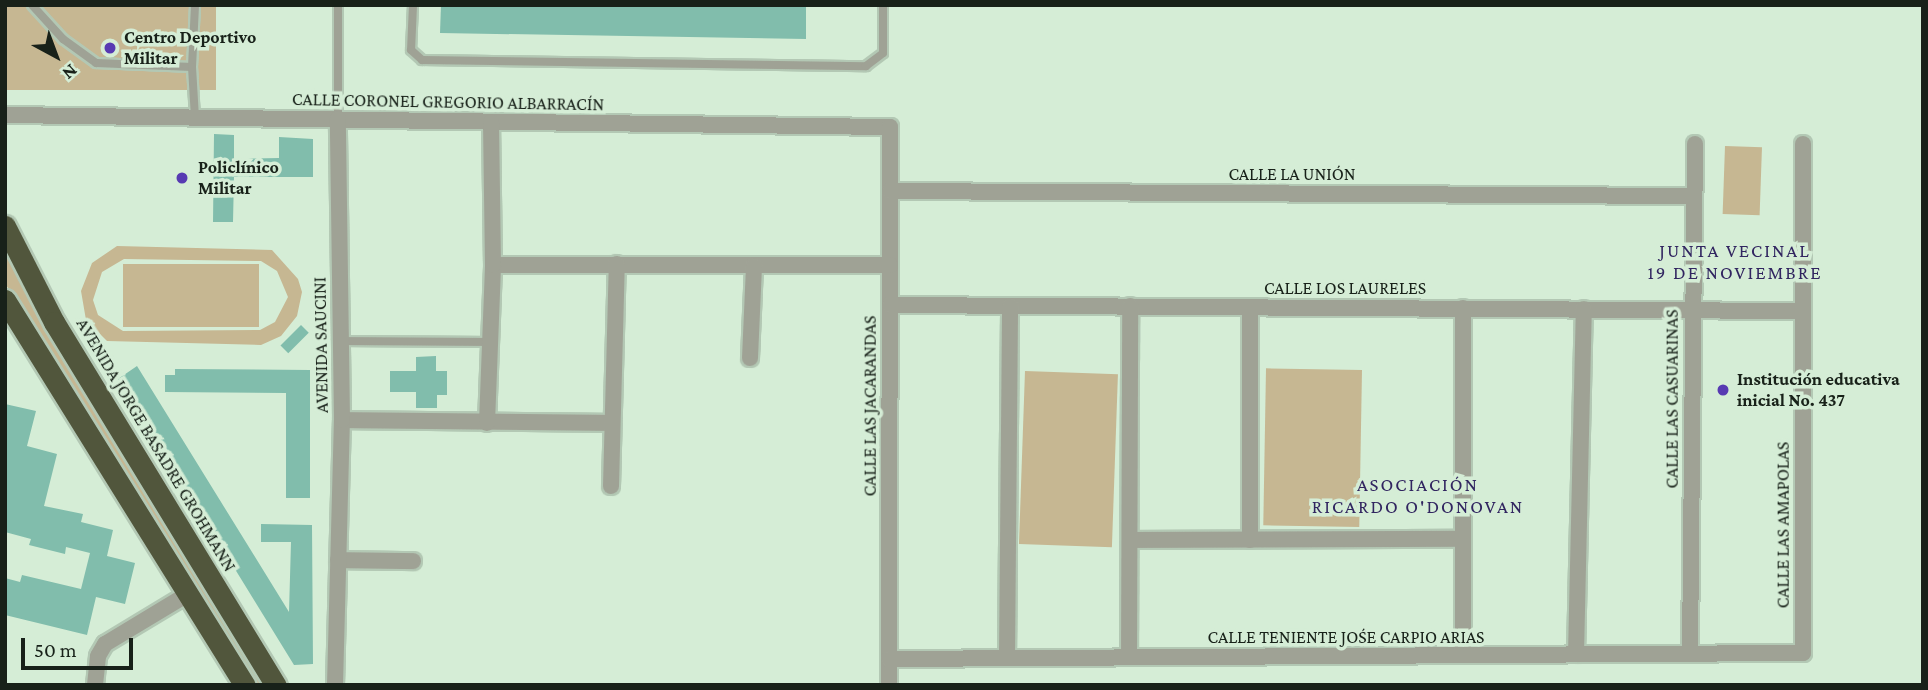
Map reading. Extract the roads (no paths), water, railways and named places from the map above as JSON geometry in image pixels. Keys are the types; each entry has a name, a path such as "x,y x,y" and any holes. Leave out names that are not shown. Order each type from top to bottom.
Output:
{"highway":[{"name":"AVENIDA JORGE BASADRE GROHMANN","path":"5,226 54,322 276,685"},
{"path":"5,300 245,685"}],"street":[{"name":"CALLE CORONEL GREGORIO ALBARRACÍN","path":"5,115 890,127"},
{"name":"AVENIDA SAUCINI","path":"335,685 342,421 338,119"},
{"path":"487,423 493,265 491,122"},
{"name":"CALLE LAS JACARANDAS","path":"889,685 890,127"},
{"name":"CALLE LAS CASUARINAS","path":"1690,654 1695,144"},
{"name":"CALLE LAS AMAPOLAS","path":"1803,144 1803,653"},
{"name":"CALLE LA UNIÓN","path":"890,191 1694,196"},
{"path":"611,486 617,264"},
{"path":"493,265 890,265"},
{"path":"750,358 754,266"},
{"name":"CALLE LOS LAURELES","path":"890,305 1801,311"},
{"path":"1007,658 1010,306"},
{"path":"1129,657 1130,306"},
{"path":"1250,307 1250,540"},
{"path":"1463,308 1463,655"},
{"path":"1576,654 1584,309"},
{"path":"342,421 611,423"},
{"path":"1130,540 1463,539"},
{"path":"338,561 413,561"},
{"path":"95,685 98,656 105,644 188,594"},
{"name":"CALLE TENIENTE JOŚE CARPIO ARIAS","path":"889,659 1803,653"}],"lane":[{"path":"32,5 63,39 96,63 192,67"},
{"path":"195,5 192,67 195,117"},
{"name":"AVENIDA SAUCINI","path":"338,5 338,119"},
{"path":"413,5 411,50 422,60 866,66 883,53 883,5"},
{"path":"341,341 490,342"}],"place":[{"name":"Centro Deportivo Militar","path":"110,48"},
{"name":"Policlínico Militar","path":"182,178"},
{"name":"Institución educativa inicial No. 437","path":"1723,390"}],"district":[{"name":"JUNTA VECINAL 19 DE NOVIEMBRE","path":"1735,262"},
{"name":"ASOCIACIÓN RICARDO O'DONOVAN","path":"1418,496"}]}
